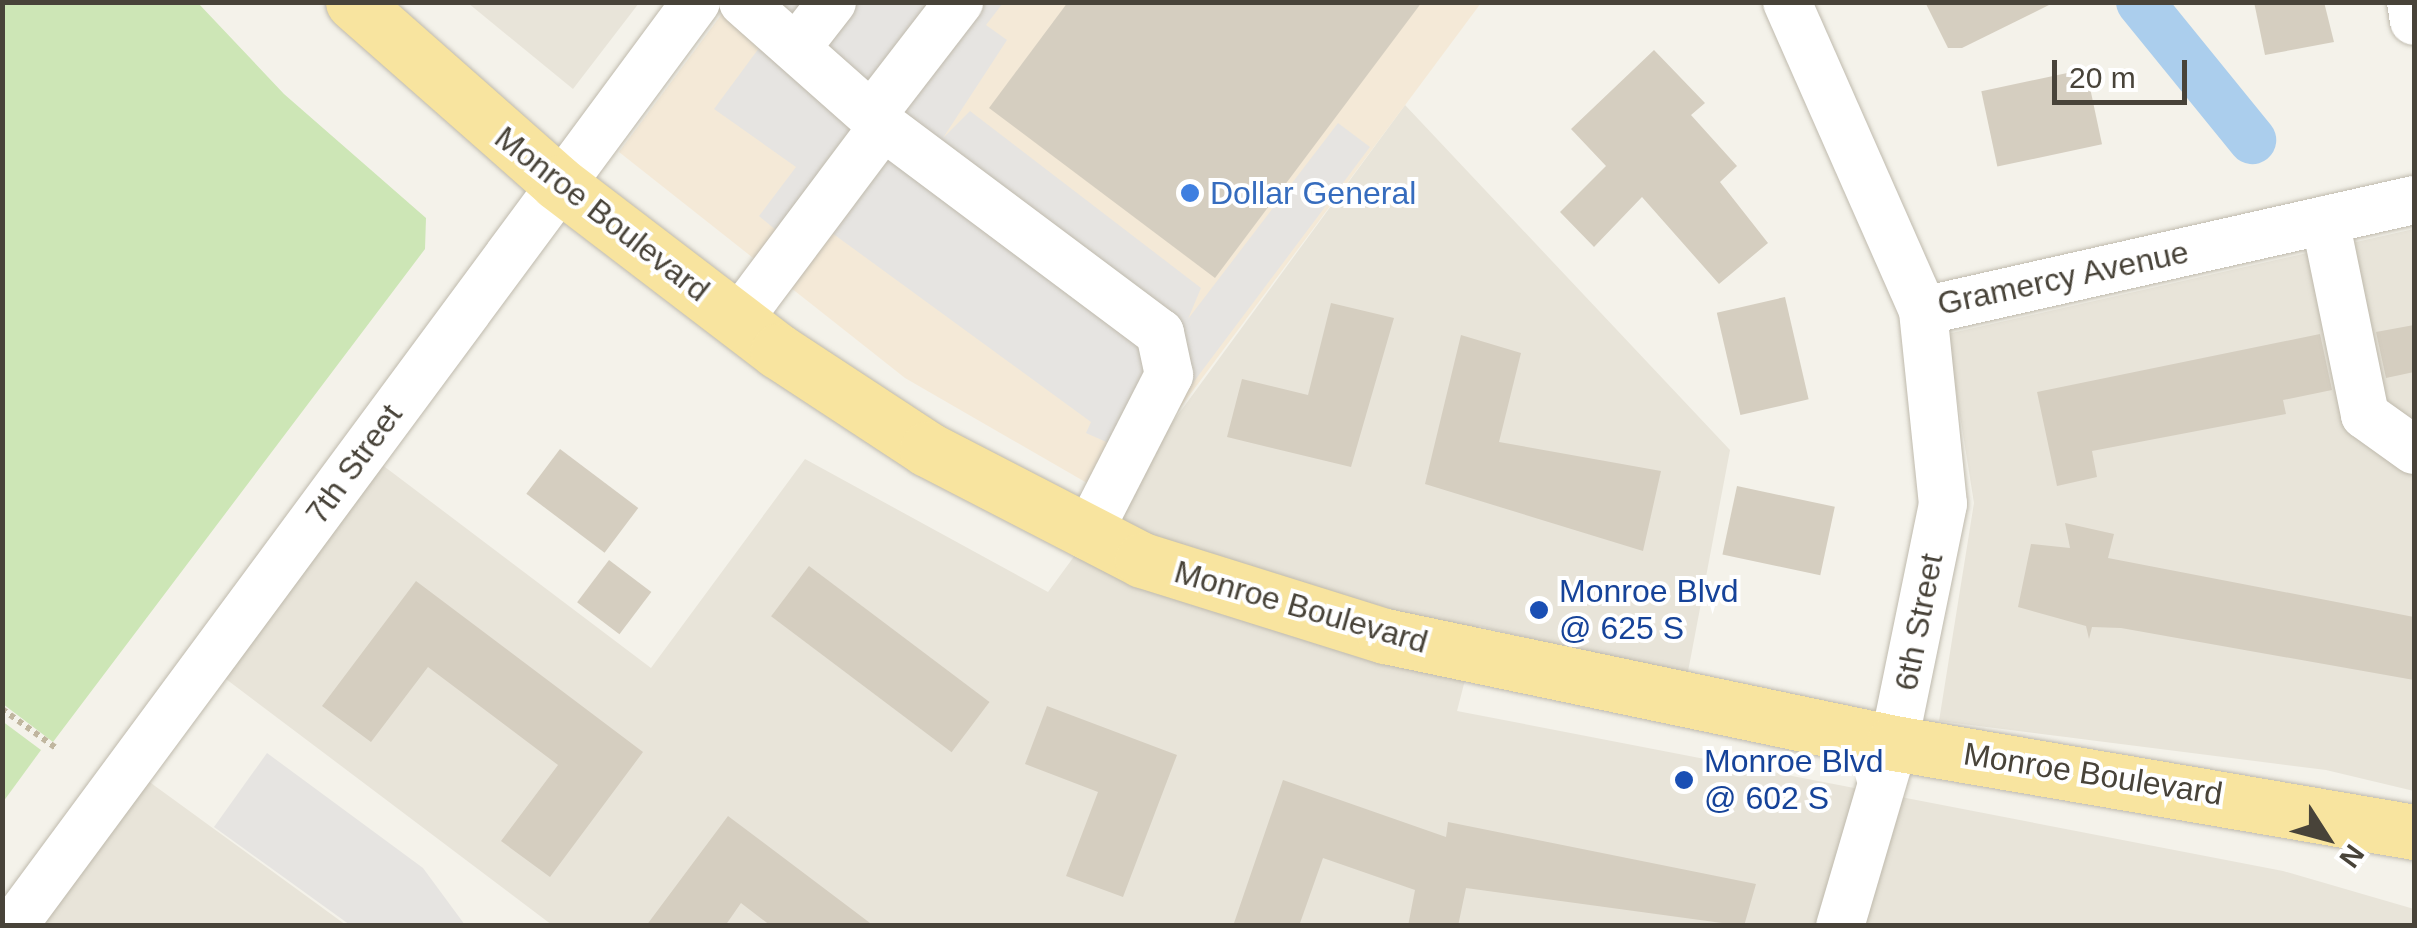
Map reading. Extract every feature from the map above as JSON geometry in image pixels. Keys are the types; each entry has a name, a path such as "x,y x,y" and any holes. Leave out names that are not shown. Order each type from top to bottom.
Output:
{"main road":[{"name":"Monroe Boulevard","path":"353,2 558,184 738,320 927,449 1087,535 1204,584 1349,627 1894,743 2414,832"}],"street":[{"name":"7th Street","path":"12,926 696,2"},
{"path":"743,2 878,121 1160,332 1170,352 1168,374 1087,535"},
{"path":"798,47 832,2"},
{"path":"738,320 959,2"},
{"name":"Gramercy Avenue","path":"1787,2 1923,310 2414,200"},
{"path":"2411,2 2414,21"},
{"path":"2324,220 2366,415 2414,450"},
{"name":"6th Street","path":"1840,926 1894,743 1943,504 1923,310"}],"path":[{"path":"2,710 56,748"}],"shaded area":[{"path":"468,3 639,3 573,89"},
{"path":"730,3 1481,3 1113,498 905,378 619,152"},
{"path":"773,3 1003,3 986,25 1007,40 943,138 970,111 1201,288 1188,319 1338,123 1370,147 1138,456 1086,433 1091,422 832,233 812,260 759,216 796,167 714,109 765,40"},
{"path":"1405,105 1730,450 1687,677 1479,626 1457,711 2283,871 2414,909 2414,925 552,925 222,676 381,464 651,668 805,459 1048,592"},
{"path":"2414,229 2414,791 2326,770 1939,721 1974,503 1947,334"},
{"path":"267,753 423,868 465,925 350,925 214,827"},
{"path":"144,778 346,925 34,926"}],"green space":[{"path":"2,3 198,3 284,94 426,218 425,249 53,742 3,704"},
{"path":"2,721 41,750 3,802 2,802"}],"building":[{"name":"Dollar General","path":"1068,2 1422,2 1215,278 989,108"},
{"path":"1925,2 2055,2 1962,48 1948,48"},
{"path":"2254,2 2324,2 2334,42 2265,55"},
{"path":"1654,50 1705,103 1691,115 1737,166 1720,182 1768,243 1719,284 1642,197 1594,247 1560,212 1606,166 1571,129"},
{"path":"2086,69 2102,144 1997,167 1981,91"},
{"path":"1785,297 1809,399 1740,415 1717,313"},
{"path":"1331,303 1394,318 1351,467 1227,437 1242,379 1308,395"},
{"path":"2414,325 2414,372 2386,378 2376,332"},
{"path":"2320,334 2332,390 2283,400 2286,414 2092,451 2097,477 2057,486 2037,392"},
{"path":"1461,335 1521,353 1499,442 1661,471 1643,551 1425,484"},
{"path":"560,449 638,508 605,553 526,494"},
{"path":"1737,486 1835,507 1820,575 1722,554"},
{"path":"2065,523 2114,534 2108,558 2414,617 2414,680 2121,628 2092,627 2089,639 2086,626 2018,607 2031,544 2070,548"},
{"path":"609,560 651,592 619,634 577,602"},
{"path":"809,566 989,702 952,752 771,616"},
{"path":"416,581 643,752 550,877 501,841 558,765 428,667 371,742 322,706"},
{"path":"1047,706 1177,755 1123,897 1066,876 1098,792 1025,764"},
{"path":"1283,780 1446,837 1448,822 1756,884 1744,926 1466,888 1458,926 1408,926 1415,890 1323,858 1299,926 1233,926"},
{"path":"728,816 874,926 771,926 741,903 725,926 646,926"}],"waterway":[{"path":"2140,2 2252,140"}],"place":[{"name":"Dollar General","path":"1190,193"},
{"name":"Monroe Blvd @ 625 S","path":"1539,610"},
{"name":"Monroe Blvd @ 602 S","path":"1684,780"}]}
